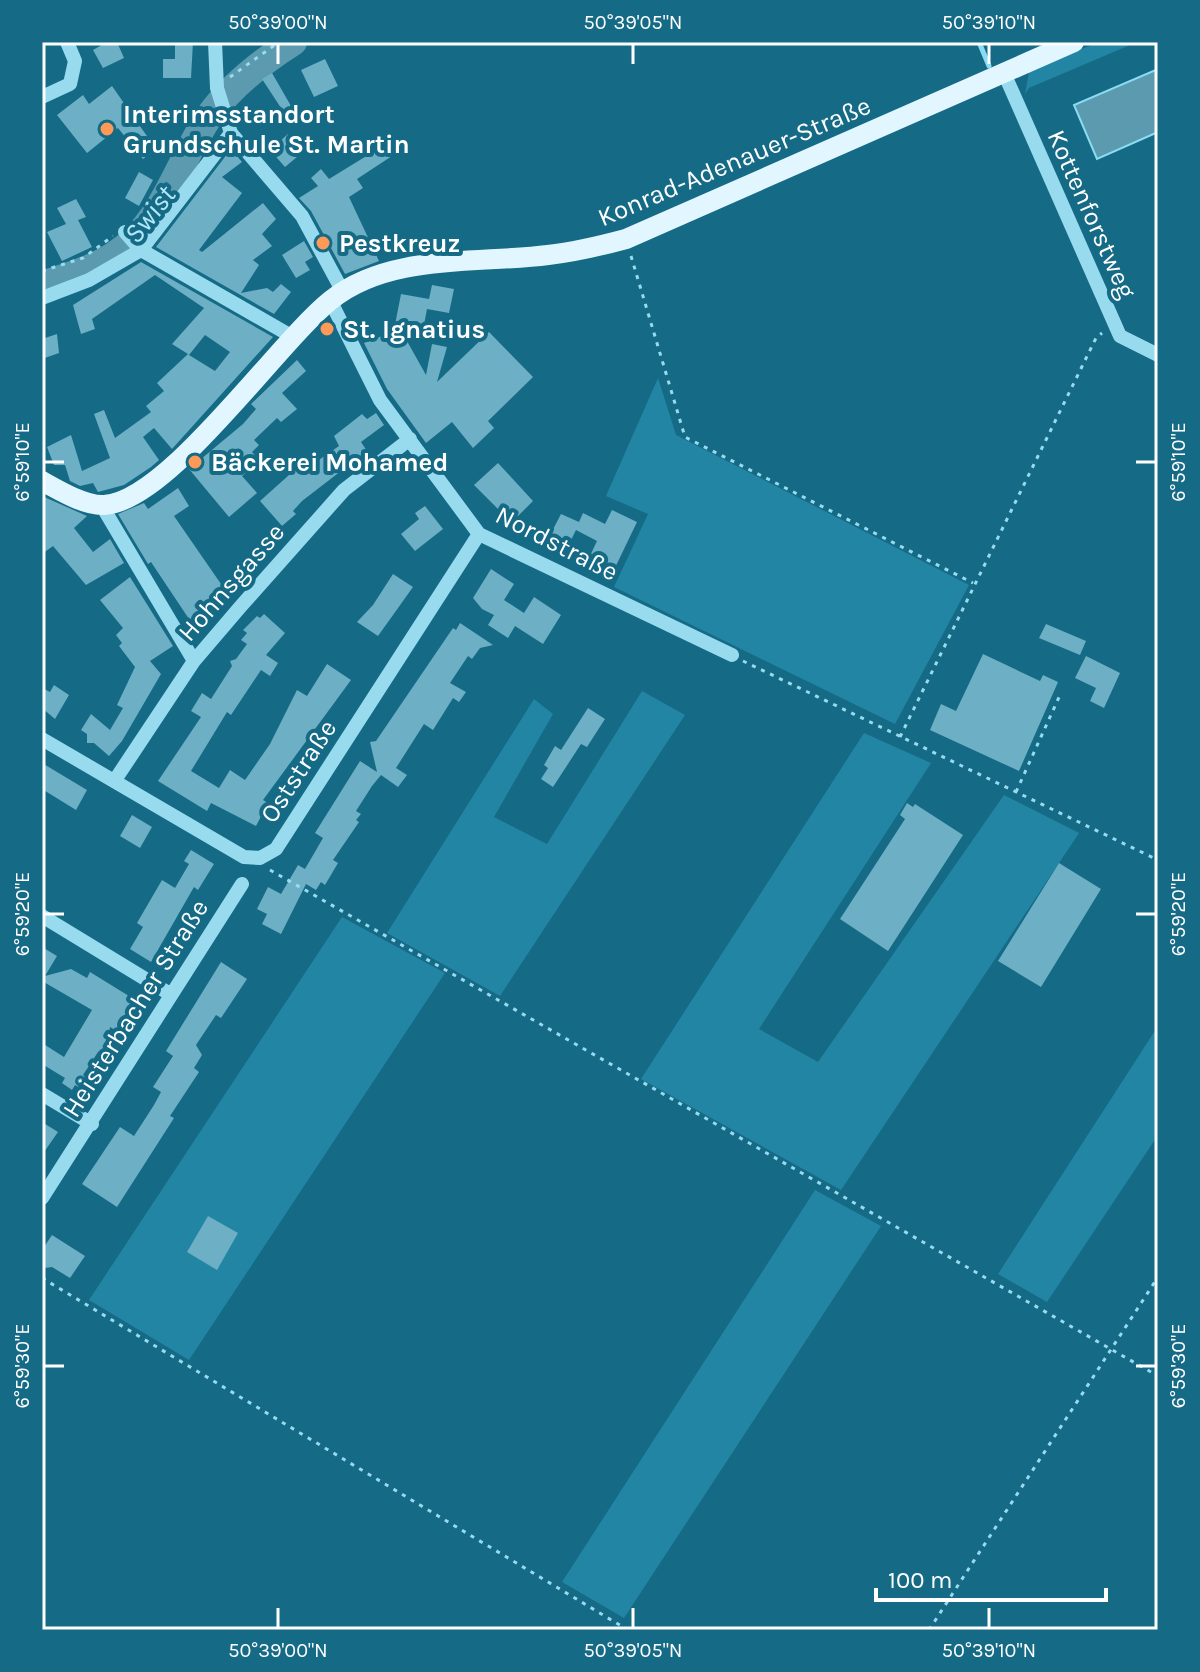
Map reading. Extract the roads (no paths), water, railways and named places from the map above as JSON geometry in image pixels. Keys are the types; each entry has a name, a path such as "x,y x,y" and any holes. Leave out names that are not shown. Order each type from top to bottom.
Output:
{"main road":[{"name":"Konrad-Adenauer-Straße","path":"102,506 120,501 155,481 183,458 293,337 336,296 398,271 550,255 626,239 1074,42"},
{"path":"42,481 102,506"}],"street":[{"path":"42,97 70,84 75,61 67,42"},
{"name":"Nordstraße","path":"215,42 217,84 231,133 302,216 380,400 479,534 732,655"},
{"name":"Kottenforstweg","path":"1004,73 1120,336 1158,355"},
{"path":"42,298 89,280 140,249 231,133"},
{"path":"122,232 140,249 293,337"},
{"name":"Hohnsgasse","path":"115,780 194,661 344,490 410,439"},
{"path":"102,506 194,661"},
{"name":"Oststraße","path":"42,739 244,857 260,858 276,849 479,534"},
{"name":"Heisterbacher Straße","path":"42,1198 92,1124 170,994 242,884"},
{"path":"42,916 170,994"},
{"path":"42,1094 92,1124"}],"waterway":[{"name":"Swist","path":"42,285 98,264 132,241 159,208 218,104 248,75 293,42"},
{"path":"979,42 989,66"}],"place":[{"name":"Interimsstandort Grundschule St. Martin","path":"107,129"},
{"name":"Pestkreuz","path":"323,243"},
{"name":"St. Ignatius","path":"327,329"},
{"name":"Bäckerei Mohamed","path":"195,462"}]}
